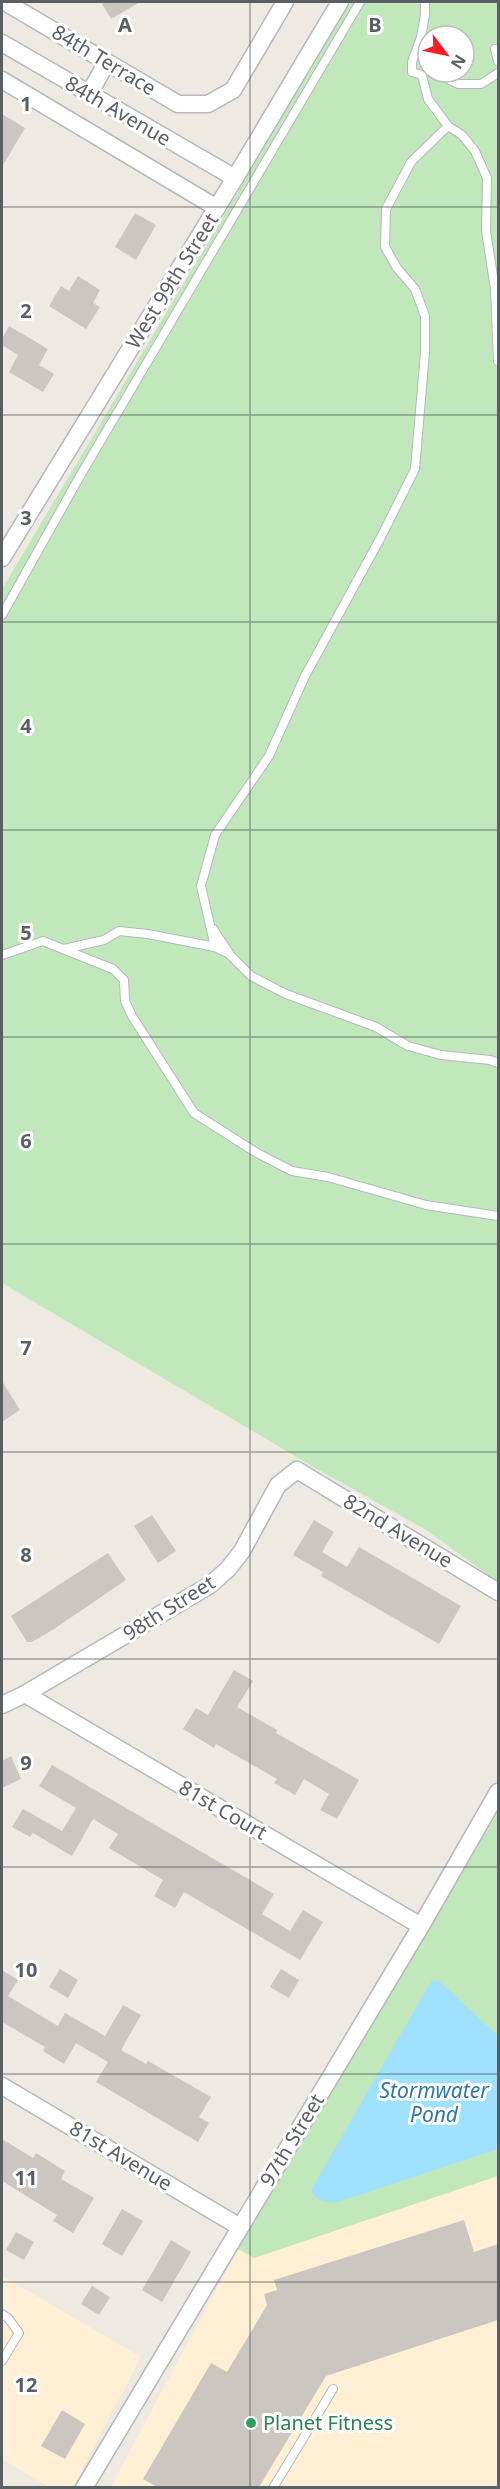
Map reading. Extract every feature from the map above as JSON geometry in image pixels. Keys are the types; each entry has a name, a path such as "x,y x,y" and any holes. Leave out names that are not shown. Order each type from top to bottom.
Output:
{"street":[{"name":"84th Terrace","path":"5,2 178,104 208,104 233,90 285,2"},
{"name":"West 99th Street","path":"2,558 236,178 340,2"},
{"name":"84th Avenue","path":"2,43 236,178"},
{"path":"89,93 107,62"},
{"name":"84th Avenue","path":"2,80 217,208"},
{"name":"82nd Avenue","path":"297,1470 498,1592"},
{"name":"98th Street","path":"2,1705 25,1694 210,1585 228,1569 242,1551 278,1485 297,1470"},
{"name":"81st Court","path":"25,1694 421,1926"},
{"name":"97th Street","path":"84,2487 421,1926 498,1792"},
{"name":"81st Avenue","path":"2,2086 240,2227"}],"lane":[{"path":"2,615 80,476 360,2"},
{"path":"423,24 425,2"},
{"path":"495,49 498,61"},
{"path":"416,51 412,62 412,72 416,73"},
{"path":"476,84 481,84 498,73"},
{"path":"424,84 428,99 448,126 462,135 475,152 487,178 486,231 495,289 498,361"},
{"path":"215,948 201,886 215,835 269,756 305,676 415,470 425,352 425,316 415,289 397,268 385,247 386,209 411,162 448,126"},
{"path":"210,925 231,956 251,976 286,994 376,1027 408,1046 441,1055 490,1060 498,1063"},
{"path":"61,950 104,940 119,932 148,934 215,948 231,956"},
{"path":"2,955 43,941 113,969 124,980 125,1001 132,1016 194,1113 225,1134 292,1171 328,1177 426,1205 498,1216"},
{"path":"2,2314 8,2318 18,2333 2,2361"},
{"path":"273,2487 333,2389"}],"shaded area":[{"path":"498,2176 498,2487 110,2488 238,2249 254,2258"},
{"path":"2,2276 141,2357 73,2487 49,2487 2,2459"}],"green space":[{"path":"351,2 498,2 498,1582 428,1531 317,1469 2,1283 2,589"},
{"path":"498,1812 498,2176 254,2258 238,2249"}],"water":[{"name":"Stormwater Pond","path":"432,1980 439,1981 498,2036 498,2149 335,2203 315,2197 311,2190"}],"building":[{"path":"101,2 140,2 111,19"},
{"path":"2,114 25,128 2,167"},
{"path":"135,213 156,225 136,260 115,247"},
{"path":"78,276 100,290 93,303 100,307 86,329 49,306 61,286 69,291"},
{"path":"9,326 48,349 39,365 54,374 43,392 9,372 18,355 2,345 2,339"},
{"path":"2,1381 20,1410 2,1422"},
{"path":"152,1515 176,1551 158,1563 134,1526"},
{"path":"314,1520 334,1532 322,1552 347,1567 359,1547 461,1606 439,1644 321,1576 323,1572 293,1555"},
{"path":"108,1553 126,1580 54,1629 32,1642 27,1642 11,1616"},
{"path":"234,1670 253,1681 237,1707 277,1730 276,1733 359,1780 337,1819 320,1810 329,1794 304,1779 295,1795 274,1783 277,1779 216,1744 214,1748 183,1729 196,1708 208,1715"},
{"path":"11,1756 21,1779 2,1788 2,1761"},
{"path":"52,1765 274,1894 262,1914 290,1931 303,1910 323,1922 300,1960 184,1892 175,1908 154,1896 163,1880 109,1848 118,1834 93,1819 72,1856 33,1833 30,1837 12,1827 23,1809 62,1831 76,1808 39,1786"},
{"path":"60,1969 78,1980 68,1998 49,1987"},
{"path":"281,1969 299,1980 289,1998 270,1987"},
{"path":"2,1970 18,1980 8,1996 58,2026 65,2013 105,2036 123,2005 141,2015 121,2050 146,2064 148,2061 211,2097 199,2117 209,2123 198,2142 96,2082 108,2062 76,2043 64,2064 43,2051 45,2047 2,2022"},
{"path":"2,2139 33,2158 36,2153 65,2171 61,2179 94,2198 73,2233 53,2221 57,2215 2,2181"},
{"path":"122,2209 143,2221 122,2256 102,2244"},
{"path":"464,2220 474,2252 498,2244 498,2320 326,2376 259,2487 157,2487 143,2479 211,2363 227,2372 267,2305 264,2294 277,2290 274,2280"},
{"path":"16,2232 34,2242 24,2260 6,2250"},
{"path":"171,2240 191,2252 162,2302 142,2290"},
{"path":"92,2286 110,2297 99,2315 81,2304"},
{"path":"62,2410 85,2424 65,2459 41,2446"}],"place":[{"name":"Planet Fitness","path":"251,2423"}]}
